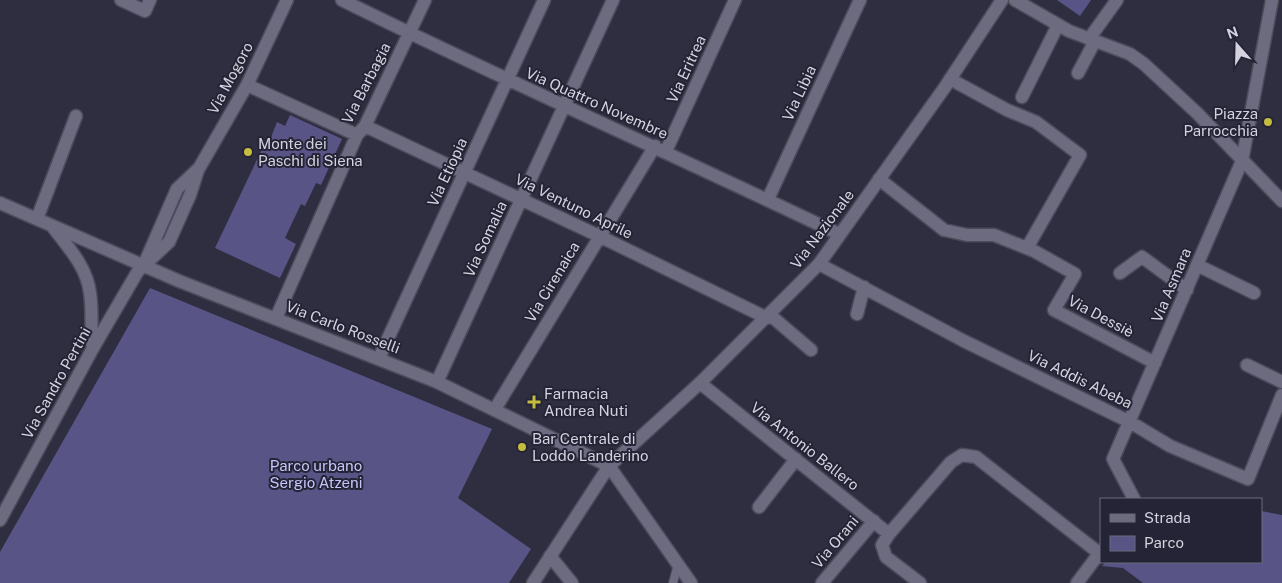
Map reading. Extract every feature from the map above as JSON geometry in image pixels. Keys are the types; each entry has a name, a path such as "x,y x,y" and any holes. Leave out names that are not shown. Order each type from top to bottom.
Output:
{"street":[{"path":"121,0 147,5"},
{"name":"Via Mogoro","path":"145,265 177,189 198,170 247,85 287,0"},
{"name":"Via Quattro Novembre","path":"342,0 410,34 768,199 839,234"},
{"name":"Via Barbagia","path":"276,318 361,131 425,0"},
{"name":"Via Etiopia","path":"379,358 544,0"},
{"name":"Via Somalia","path":"437,382 613,0"},
{"name":"Via Eritrea","path":"660,149 735,0"},
{"name":"Via Libia","path":"768,199 860,0"},
{"name":"Via Nazionale","path":"533,583 609,466 700,383 819,264 950,79 1002,0"},
{"path":"1015,0 1058,25 1130,54 1144,64 1197,113 1282,202"},
{"path":"1078,73 1092,40 1117,0"},
{"name":"Via Asmara","path":"1132,494 1113,459 1242,161 1272,0"},
{"path":"1022,97 1058,25"},
{"path":"950,79 1007,110 1036,122 1080,155 1027,248"},
{"name":"Via Ventuno Aprile","path":"247,85 464,172 522,199 769,316 811,350"},
{"path":"38,219 76,116"},
{"name":"Via Cirenaica","path":"495,409 599,236 660,149"},
{"name":"Via Dessiè","path":"879,179 944,230 967,235 994,235 1027,248 1075,274 1054,310 1155,363"},
{"name":"Via Carlo Rosselli","path":"0,203 179,281 437,382 609,466"},
{"path":"56,226 79,262 86,278 90,292 90,334 93,348"},
{"path":"1120,273 1142,257 1187,290"},
{"name":"Via Addis Abeba","path":"819,264 964,341 1130,422 1170,446 1248,479 1282,395"},
{"name":"Via Sandro Pertini","path":"0,520 93,348 138,271 145,265"},
{"path":"1198,265 1254,293"},
{"path":"857,314 864,287"},
{"path":"1247,365 1282,382"},
{"name":"Via Antonio Ballero","path":"700,383 889,534"},
{"path":"920,583 886,558 882,550 884,541 956,457 962,455 976,457 1100,552 1077,583"},
{"path":"759,507 796,459"},
{"path":"609,466 691,583"},
{"name":"Via Orani","path":"822,583 874,521"},
{"path":"550,556 572,583"}],"lane":[{"path":"673,583 678,564"}],"green space":[{"path":"1057,0 1091,0 1080,16"},
{"path":"290,115 342,139 321,185 316,183 305,206 301,204 285,238 296,244 280,278 215,248 262,149 266,150 277,122 285,126"},
{"name":"Parco urbano Sergio Atzeni","path":"150,288 492,429 458,498 531,549 509,583 0,583 0,552"},
{"path":"1262,511 1282,515 1282,583 1143,583 1123,568 1102,566 1105,563 1262,563"}],"place":[{"name":"Piazza Parrocchia","path":"1268,122"},
{"name":"Monte dei Paschi di Siena","path":"248,152"},
{"name":"Farmacia Andrea Nuti","path":"534,402"},
{"name":"Bar Centrale di Loddo Landerino","path":"522,447"}]}
